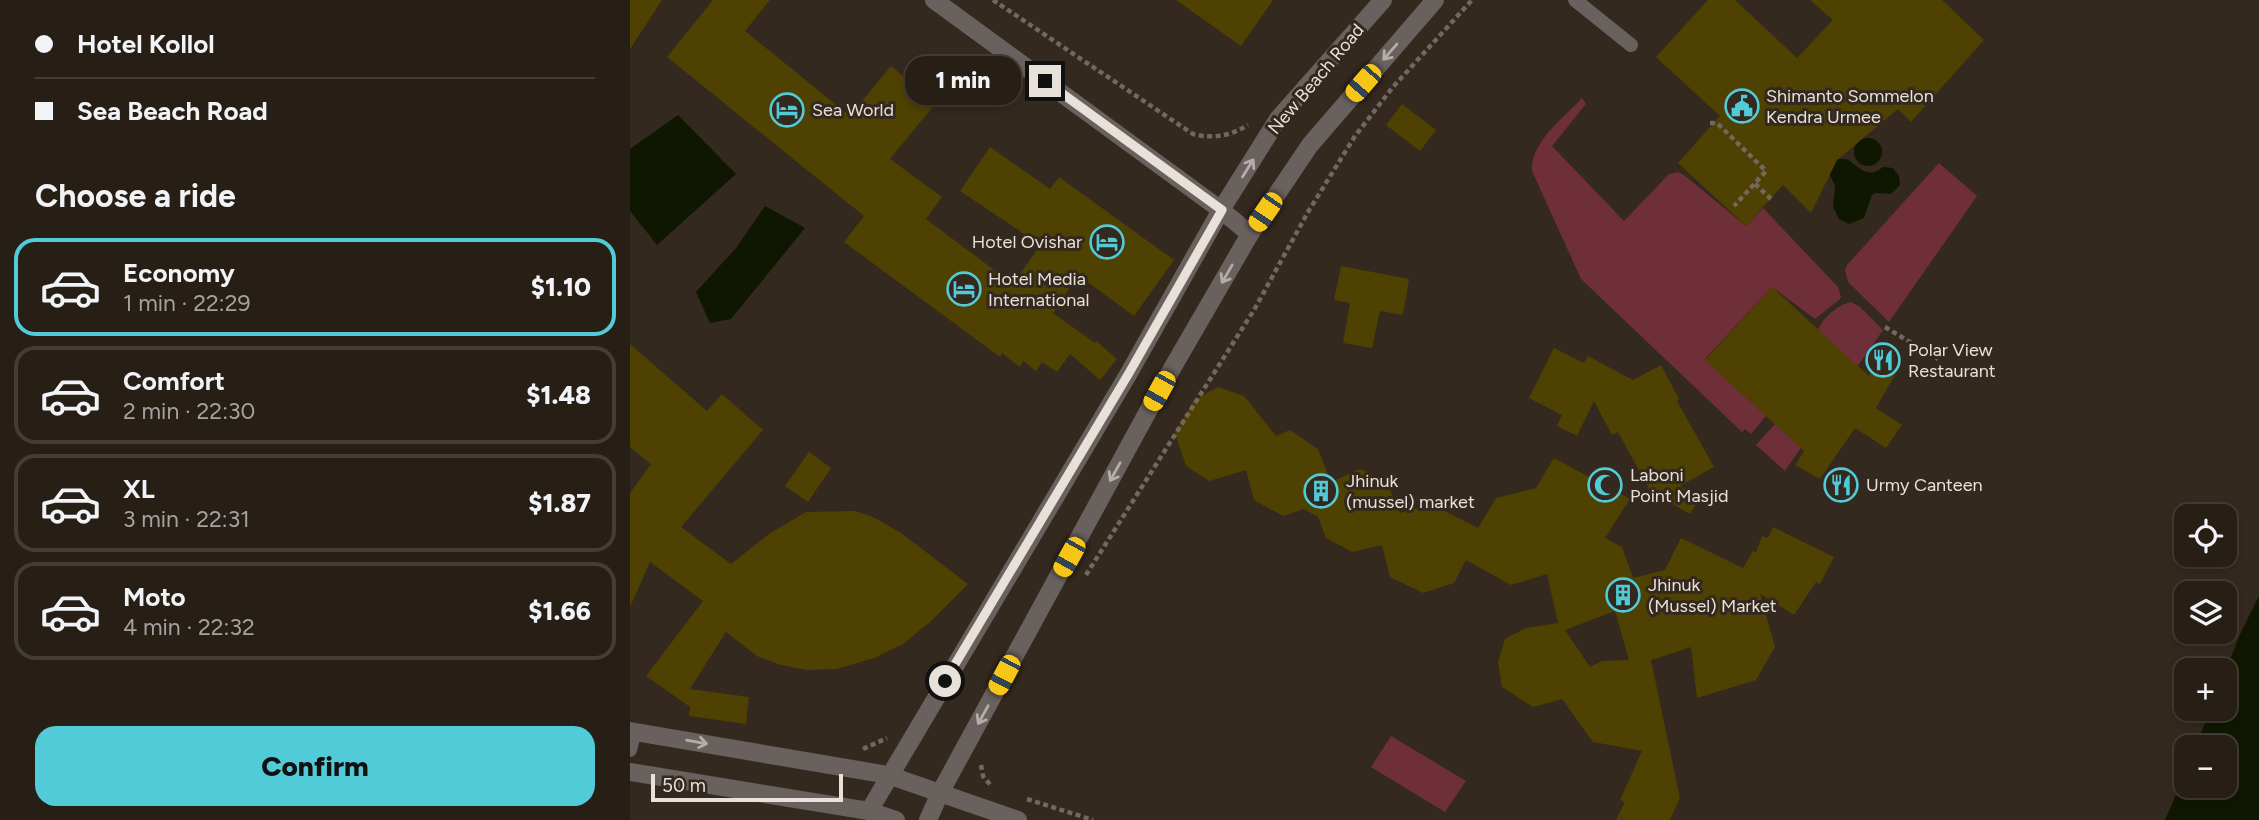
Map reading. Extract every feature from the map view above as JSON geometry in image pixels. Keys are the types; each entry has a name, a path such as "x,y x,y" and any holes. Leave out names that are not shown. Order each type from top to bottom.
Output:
{"street":[{"path":"934,0 1222,210 1250,234"},
{"name":"New Beach Road","path":"869,811 1278,119 1384,0"},
{"path":"928,820 940,793 1159,391 1250,234 1310,145 1435,0"},
{"path":"633,731 888,775 1018,820"},
{"path":"630,772 869,811 896,820"}],"lane":[{"path":"1576,0 1631,45"},
{"path":"630,750 633,731"}],"path":[{"path":"993,0 1193,134 1224,136 1251,123"},
{"path":"1082,581 1254,310 1308,212 1355,135 1472,0"},
{"path":"1710,123 1717,123 1766,170"},
{"path":"1759,171 1766,170"},
{"path":"1734,206 1766,170"},
{"path":"1755,184 1771,199"},
{"path":"1885,327 1938,359"},
{"path":"981,756 982,776 994,789"},
{"path":"1019,797 1093,820"}],"shaded area":[{"path":"1582,98 1586,104 1552,146 1624,221 1669,174 1678,172 1746,226 1763,208 1838,287 1841,297 1839,300 1815,319 1772,287 1705,359 1766,416 1751,434 1745,429 1742,432 1581,279 1532,171 1533,160 1542,140"},
{"path":"678,115 736,174 657,245 630,211 630,149"},
{"path":"1868,138 1878,142 1882,152 1878,162 1868,166 1858,162 1854,152 1858,142"},
{"path":"1847,159 1868,172 1878,171 1883,167 1893,168 1899,176 1900,185 1891,194 1872,195 1864,218 1849,224 1839,219 1833,207 1835,186 1829,173 1833,162"},
{"path":"1939,163 1977,196 1889,322 1848,282 1845,270"},
{"path":"765,206 805,228 731,319 710,323 696,292 736,248"},
{"path":"1851,302 1860,307 1883,330 1843,387 1818,330 1832,312"},
{"path":"1836,397 1785,471 1756,445 1775,424"},
{"path":"2259,596 2259,820 2165,820 2175,798 2237,798 2237,735 2200,735 2206,721 2237,721 2237,658 2231,658"},
{"path":"1391,736 1466,781 1445,812 1371,767"}],"building":[{"path":"630,0 662,0 630,49"},
{"path":"713,0 770,0 745,31 850,116 891,66 936,103 890,159 942,197 926,219 1013,284 1039,247 960,191 990,147 1050,189 1059,177 1174,260 1134,316 1078,275 1053,313 1095,343 1096,341 1117,359 1100,380 1070,354 1057,372 1042,362 1036,371 1023,361 1020,367 1002,353 1000,357 844,242 864,216 667,57"},
{"path":"1176,0 1273,0 1241,46"},
{"name":"Shimanto Sommelon Kendra Urmee","path":"1708,0 1735,0 1797,58 1833,20 1810,0 1942,0 1984,40 1911,122 1898,109 1837,160 1811,213 1783,185 1746,226 1678,163 1720,116 1656,57"},
{"path":"1402,104 1436,130 1420,151 1386,125"},
{"path":"1341,266 1409,279 1403,315 1380,311 1372,348 1343,343 1350,303 1334,300"},
{"path":"1772,287 1869,376 1882,355 1900,366 1876,408 1902,425 1886,448 1855,428 1820,479 1795,465 1804,451 1705,360"},
{"path":"630,344 707,411 722,394 763,430 681,527 731,564 769,534 806,512 855,511 873,517 901,533 968,584 930,622 903,644 874,658 837,669 806,670 781,665 757,656 726,632 690,689 749,697 746,724 689,716 690,707 646,676 703,601 650,562 630,607 630,493 651,464 630,447"},
{"path":"1554,348 1584,363 1588,356 1633,380 1661,365 1679,399 1677,401 1714,467 1680,486 1700,497 1690,514 1660,497 1655,500 1618,432 1612,435 1594,401 1577,436 1557,426 1562,415 1529,398"},
{"path":"1218,387 1244,396 1276,436 1290,430 1318,449 1331,482 1360,469 1386,481 1400,513 1431,504 1478,528 1496,498 1536,488 1554,458 1630,499 1605,538 1622,547 1633,578 1665,570 1681,538 1743,568 1753,551 1756,552 1762,536 1768,538 1773,527 1834,557 1820,584 1816,582 1794,615 1760,594 1775,647 1756,680 1697,698 1691,647 1651,660 1680,798 1670,820 1616,820 1625,802 1620,800 1642,751 1593,742 1562,699 1533,707 1502,687 1498,662 1505,639 1526,628 1558,623 1547,574 1511,585 1466,560 1454,583 1423,593 1390,577 1382,545 1352,552 1326,538 1318,517 1304,509 1283,516 1254,500 1246,470 1209,481 1186,466 1175,433 1194,400","holes":["1615,611 1629,660 1602,661 1590,667 1565,630"]},
{"path":"809,452 831,468 808,502 785,486"}],"place":[{"name":"Shimanto Sommelon Kendra Urmee","path":"1742,106"},
{"name":"Sea World","path":"787,110"},
{"name":"Hotel Ovishar","path":"1107,242"},
{"name":"Hotel Media International","path":"964,289"},
{"name":"Polar View Restaurant","path":"1883,360"},
{"name":"Laboni Point Masjid","path":"1605,485"},
{"name":"Urmy Canteen","path":"1841,485"},
{"name":"Jhinuk (mussel) market","path":"1321,491"},
{"name":"Jhinuk (Mussel) Market","path":"1623,595"}],"route":[{"path":"945,681 1129,373 1222,210 1045,81"}]}
